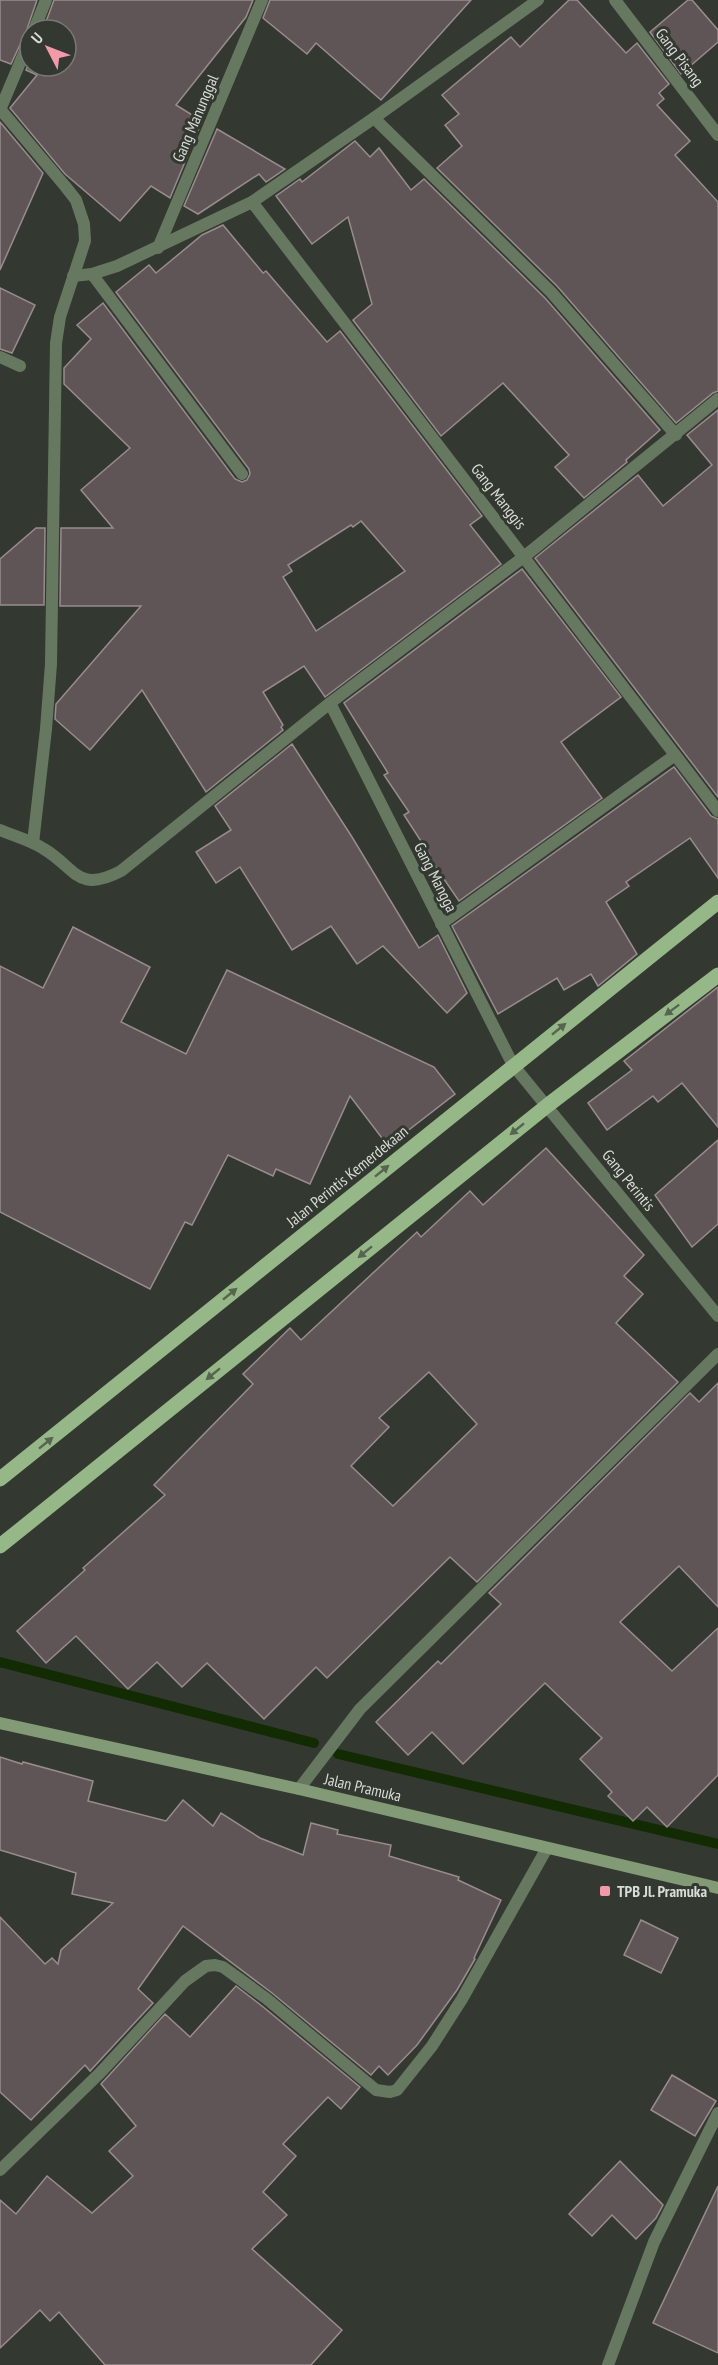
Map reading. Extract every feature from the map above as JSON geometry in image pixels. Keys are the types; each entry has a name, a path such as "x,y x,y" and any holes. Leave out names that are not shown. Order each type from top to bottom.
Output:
{"main road":[{"name":"Jalan Perintis Kemerdekaan","path":"0,1479 718,902"},
{"path":"0,1546 548,1105 718,975"},
{"name":"Jalan Pramuka","path":"0,1723 299,1789 718,1888"}],"street":[{"path":"39,18 46,0"},
{"name":"Gang Manunggal","path":"158,248 262,0"},
{"path":"73,276 92,274 117,266 252,202 538,0"},
{"name":"Gang Pisang","path":"615,0 718,135"},
{"path":"18,67 0,109 76,200 84,224 85,241 60,317 56,343 51,664 33,843"},
{"path":"374,118 551,292 676,435"},
{"name":"Gang Manggis","path":"252,202 718,811"},
{"path":"92,274 242,474"},
{"path":"0,357 20,366"},
{"path":"0,830 47,851 80,878 99,880 121,871 330,703 525,556 718,399"},
{"name":"Gang Mangga","path":"330,703 513,1065"},
{"path":"441,924 675,755"},
{"name":"Gang Perintis","path":"513,1065 548,1105 718,1316"},
{"path":"299,1789 360,1709 718,1354"},
{"path":"0,2170 100,2073 185,1981 206,1966 224,1967 267,1999 376,2090 390,2092 397,2090 432,2046 462,1999 547,1848"},
{"path":"608,2365 654,2242 718,2113"}],"building":[{"path":"0,0 37,0 31,18 18,18 18,49 11,64 0,60"},
{"path":"54,0 253,0 246,17 176,105 202,121 170,198 151,186 120,221 65,174 10,108 35,78 78,78 78,18 47,18"},
{"path":"270,0 471,0 381,100 316,43 307,54 263,18"},
{"path":"569,0 577,0 626,53 637,43 669,84 659,93 664,99 657,105 690,141 675,155 718,202 718,391 676,423 557,286 437,168 462,146 445,125 459,114 442,95 511,37 520,47"},
{"path":"688,0 692,0 718,30 718,42 681,74 650,32"},
{"path":"0,122 43,173 0,270"},
{"path":"217,129 285,169 266,182 259,174 198,214 184,206"},
{"path":"355,141 370,157 379,148 411,190 424,179 545,298 660,430 626,460 627,462 584,498 555,467 569,455 503,383 441,436 353,320 372,304 348,217 312,244 276,196 300,179 302,182"},
{"path":"223,225 263,273 266,271 327,342 340,331 482,516 470,525 501,564 325,697 304,666 263,692 283,725 281,727 283,730 206,792 142,690 90,750 55,719 56,704 141,606 60,606 61,528 113,528 81,490 130,448 64,384 64,368 91,339 77,325 103,303 235,479 242,482 247,480 250,474 249,469 116,292 149,265 156,273 202,235","holes":["361,521 405,571 316,631 283,577 292,571 288,565"]},
{"path":"0,288 35,305 12,353 0,349"},
{"path":"718,410 718,797 535,558 638,475 663,506 712,465 687,435"},
{"path":"36,528 45,528 44,605 0,605 0,559"},
{"path":"522,569 621,697 561,742 602,798 459,901 428,856 430,855 404,815 409,812 384,775 388,773 344,703"},
{"path":"292,744 419,948 438,935 467,993 447,1013 383,946 357,964 331,926 292,950 240,867 216,883 196,852 231,830 215,806"},
{"path":"674,767 711,816 718,819 718,878 690,838 626,882 629,886 606,902 637,954 598,986 591,974 564,990 557,978 498,1014 452,926"},
{"path":"73,927 150,967 121,1022 186,1054 227,970 434,1067 455,1094 388,1146 350,1096 310,1184 276,1169 273,1176 228,1155 192,1225 185,1222 150,1289 0,1212 0,966 43,988"},
{"path":"718,987 718,1127 682,1083 658,1102 653,1096 607,1130 588,1103 632,1070 624,1061"},
{"path":"718,1140 718,1224 692,1247 655,1195"},
{"path":"546,1148 644,1255 624,1276 643,1294 616,1323 678,1382 477,1582 450,1557 327,1678 316,1667 264,1719 207,1663 182,1687 157,1662 128,1689 76,1636 46,1663 17,1631 165,1495 154,1485 253,1384 243,1374 290,1328 301,1340 417,1232 421,1237 470,1191 483,1205","holes":["429,1372 477,1424 393,1506 351,1466 389,1427 379,1418"]},
{"path":"718,1383 718,1607 679,1566 620,1622 672,1671 718,1628 718,1775 667,1827 647,1807 633,1821 608,1796 612,1792 580,1759 602,1738 545,1683 463,1764 432,1732 408,1755 376,1722 438,1661 441,1664 501,1604 489,1593 690,1393 699,1402"},
{"path":"0,1757 93,1781 88,1801 166,1821 183,1800 213,1826 221,1813 260,1838 303,1855 311,1823 338,1830 337,1834 391,1845 389,1856 459,1877 458,1880 501,1900 475,1959 457,1990 417,2045 388,2075 379,2066 371,2075 272,1993 183,1926 138,1989 153,2003 90,2071 85,2065 31,2120 0,2092 0,1917 45,1964 52,1958 58,1964 61,1950 113,1903 72,1894 76,1873 0,1850"},
{"path":"641,1920 678,1938 661,1973 624,1955"},
{"path":"236,1986 360,2087 341,2109 328,2097 283,2144 296,2156 263,2192 287,2215 252,2249 342,2330 311,2365 105,2365 59,2312 50,2321 40,2310 0,2348 0,2200 16,2214 47,2176 92,2213 133,2176 109,2151 136,2126 101,2084 165,2014 190,2037"},
{"path":"672,2075 716,2101 695,2136 651,2110"},
{"path":"620,2161 663,2205 656,2218 636,2239 612,2215 592,2236 569,2214"},
{"path":"718,2186 718,2353 653,2323"}],"waterway":[{"path":"0,1662 314,1743"},
{"path":"338,1754 718,1844"}],"place":[{"name":"TPB Jl. Pramuka","path":"605,1891"}]}
